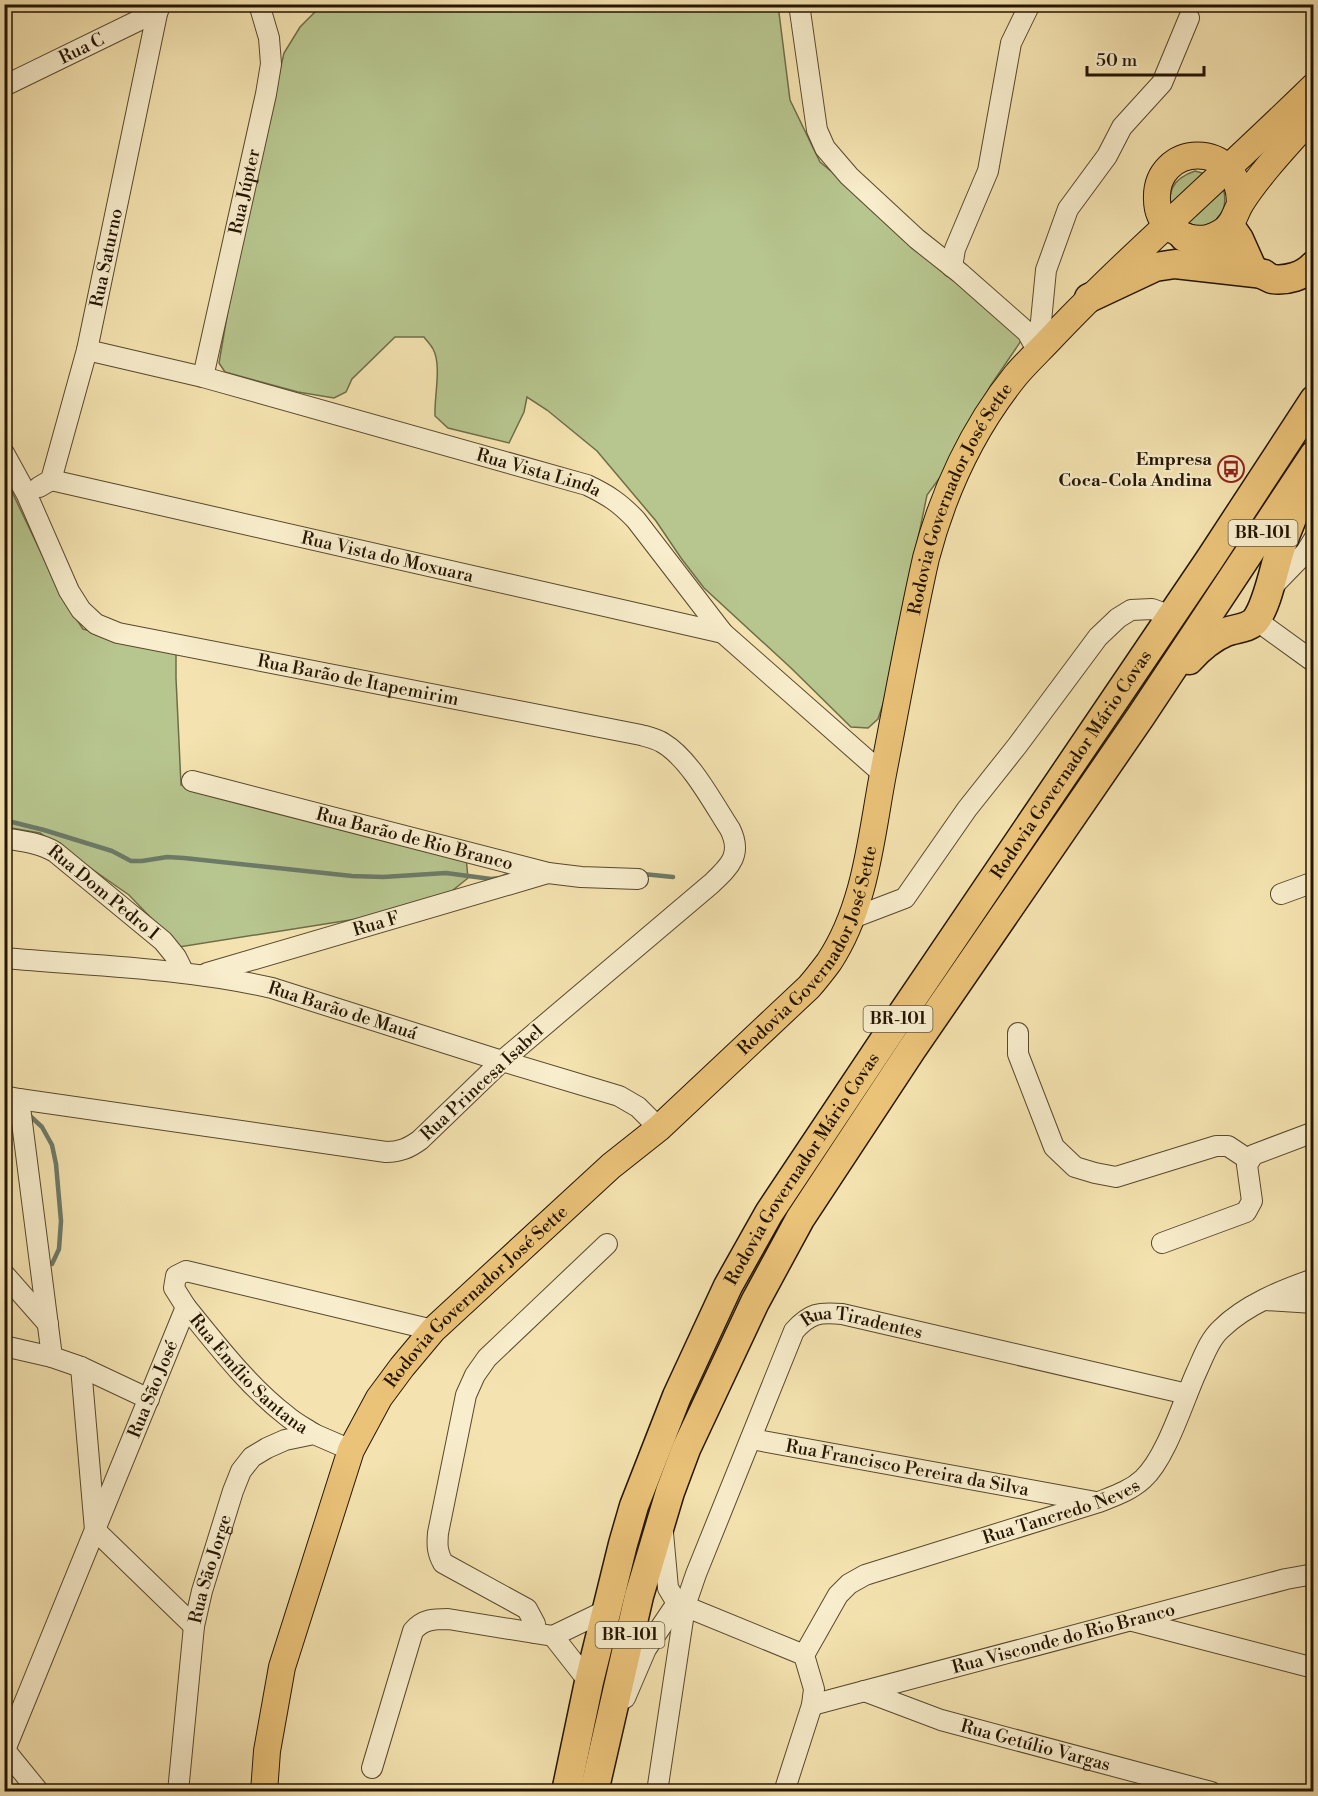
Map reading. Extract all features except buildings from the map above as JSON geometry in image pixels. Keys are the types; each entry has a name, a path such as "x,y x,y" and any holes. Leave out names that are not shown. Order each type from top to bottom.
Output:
{"highway":[{"path":"1235,215 1239,239 1258,271"},
{"path":"1169,224 1279,280 1295,277 1314,265"},
{"path":"1089,298 1155,267 1174,264 1258,271"},
{"name":"Rodovia Governador Mário Covas","path":"566,1791 589,1682 623,1544 651,1462 701,1342 734,1276 776,1203 1210,559 1314,400"},
{"name":"Rodovia Governador Mário Covas","path":"594,1791 639,1596 662,1518 686,1449 755,1302 800,1219 912,1049 1141,716 1314,455"},
{"path":"1141,716 1193,656 1218,636 1246,625 1263,606 1268,591 1300,546 1314,463"},
{"path":"1210,559 1207,595 1217,622 1229,628 1246,625"}],"main road":[{"path":"1169,224 1218,162 1288,111 1314,86"},
{"path":"1235,215 1240,191 1236,178 1218,162 1190,156 1174,162 1163,174 1156,190 1169,224 1200,240 1216,236 1235,215 1314,115"},
{"name":"Rodovia Governador José Sette","path":"264,1791 267,1751 282,1667 351,1450 379,1398 433,1330 611,1166 659,1128 809,987 829,961 859,895 869,857 917,596 934,525 962,460 989,413 1016,376 1089,298 1169,224"}],"street":[{"name":"Rua Júpter","path":"203,377 264,105 271,64 269,39 258,4"},
{"path":"799,4 817,130 825,148 849,176 917,239 1027,332 1038,352"},
{"path":"952,267 956,249 988,171 1011,43 1030,4"},
{"name":"Rua C","path":"4,86 158,8"},
{"name":"Rua Saturno","path":"51,480 87,350 158,8"},
{"path":"1038,352 1046,270 1068,209 1107,156 1122,127 1162,83 1189,18"},
{"name":"Rua Vista Linda","path":"87,350 203,377 598,490 622,505 636,520 723,633 883,774"},
{"name":"Rua Barão de Itapemirim","path":"4,453 27,495 69,591 81,610 96,624 118,633 641,735 661,741 686,763 730,829 736,848 728,867"},
{"path":"27,495 51,480"},
{"name":"Rua Vista do Moxuara","path":"51,480 723,633"},
{"path":"850,919 905,898 967,809 1098,637 1111,624 1131,610 1152,609 1171,616"},
{"path":"1246,625 1314,662"},
{"name":"Rua Barão de Rio Branco","path":"192,781 548,873 581,878 639,879"},
{"name":"Rua Dom Pedro I","path":"4,838 34,843 55,852 163,941 193,974"},
{"name":"Rua Princesa Isabel","path":"12,1097 363,1149 399,1152 410,1148 420,1140 502,1061 711,884 728,867"},
{"name":"Rua F","path":"193,974 548,873"},
{"path":"1281,894 1314,882"},
{"name":"Rua Barão de Mauá","path":"4,958 193,974 238,980 272,988 502,1061 619,1095 638,1107 659,1128"},
{"path":"1018,1033 1018,1054 1054,1146 1075,1167 1116,1177 1216,1146 1228,1146 1249,1160"},
{"path":"12,1097 52,1357"},
{"path":"1162,1243 1246,1212 1252,1201 1247,1170 1249,1160 1253,1155 1314,1132"},
{"path":"589,1682 544,1635 527,1609 443,1563 438,1556 436,1546 466,1395 474,1375 487,1358 607,1244"},
{"path":"186,1307 174,1288 176,1276 186,1272 433,1330"},
{"path":"4,1274 48,1324"},
{"name":"Rua Tancredo Neves","path":"804,1655 838,1594 849,1584 865,1575 1099,1502 1127,1491 1144,1478 1156,1464 1171,1435 1206,1351 1220,1329 1263,1300 1314,1279"},
{"path":"1263,1300 1314,1303"},
{"name":"Rua São José","path":"5,1749 186,1307"},
{"name":"Rua Emílio Santana","path":"186,1307 264,1396 289,1418 314,1434"},
{"name":"Rua Tiradentes","path":"681,1605 696,1574 794,1331 812,1315 842,1314 1187,1394"},
{"path":"4,1346 52,1357 81,1367 149,1399"},
{"path":"81,1367 95,1530 194,1626"},
{"path":"314,1434 351,1450"},
{"name":"Rua São Jorge","path":"178,1791 194,1626 202,1591 233,1491 241,1471 252,1457 285,1440 314,1434"},
{"name":"Rua Francisco Pereira da Silva","path":"751,1439 1099,1502"},
{"path":"662,1518 668,1588 681,1605 804,1655 814,1689 812,1705 784,1791"},
{"name":"Rua Visconde do Rio Branco","path":"812,1705 1286,1579 1314,1574"},
{"path":"602,1753 646,1650 681,1605"},
{"path":"657,1791 681,1605"},
{"path":"372,1768 413,1631 419,1623 431,1619 448,1620 544,1635 607,1610"},
{"path":"1130,1620 1314,1668"},
{"name":"Rua Getúlio Vargas","path":"864,1691 941,1720 1210,1791"},
{"path":"5,1749 39,1791"}],"green space":[{"path":"323,4 778,5 790,100 820,162 1022,327 1025,335 991,385 941,476 927,495 885,698 878,719 868,728 851,727 704,588 656,521 597,451 547,410 527,397 524,412 509,443 448,428 435,416 436,356 424,337 395,337 352,379 346,392 334,398 298,392 225,372 219,363 241,234 268,129 284,53 300,27"},
{"path":"1195,171 1209,175 1170,215 1173,187 1181,178"},
{"path":"1223,187 1225,199 1223,208 1211,227 1183,228"},
{"path":"4,475 63,599 83,629 176,653 181,785 466,857 468,878 432,907 179,947 129,895 40,833 5,827"}],"waterway":[{"path":"4,820 112,851 131,861 167,857 184,858 352,876 383,877 446,873 491,879 515,872"},
{"path":"643,874 673,877"},
{"path":"4,1109 16,1112"},
{"path":"28,1114 42,1127 52,1145 56,1164 61,1221 59,1249 52,1264"}],"place":[{"name":"Empresa Coca-Cola Andina","path":"1231,469"}]}
